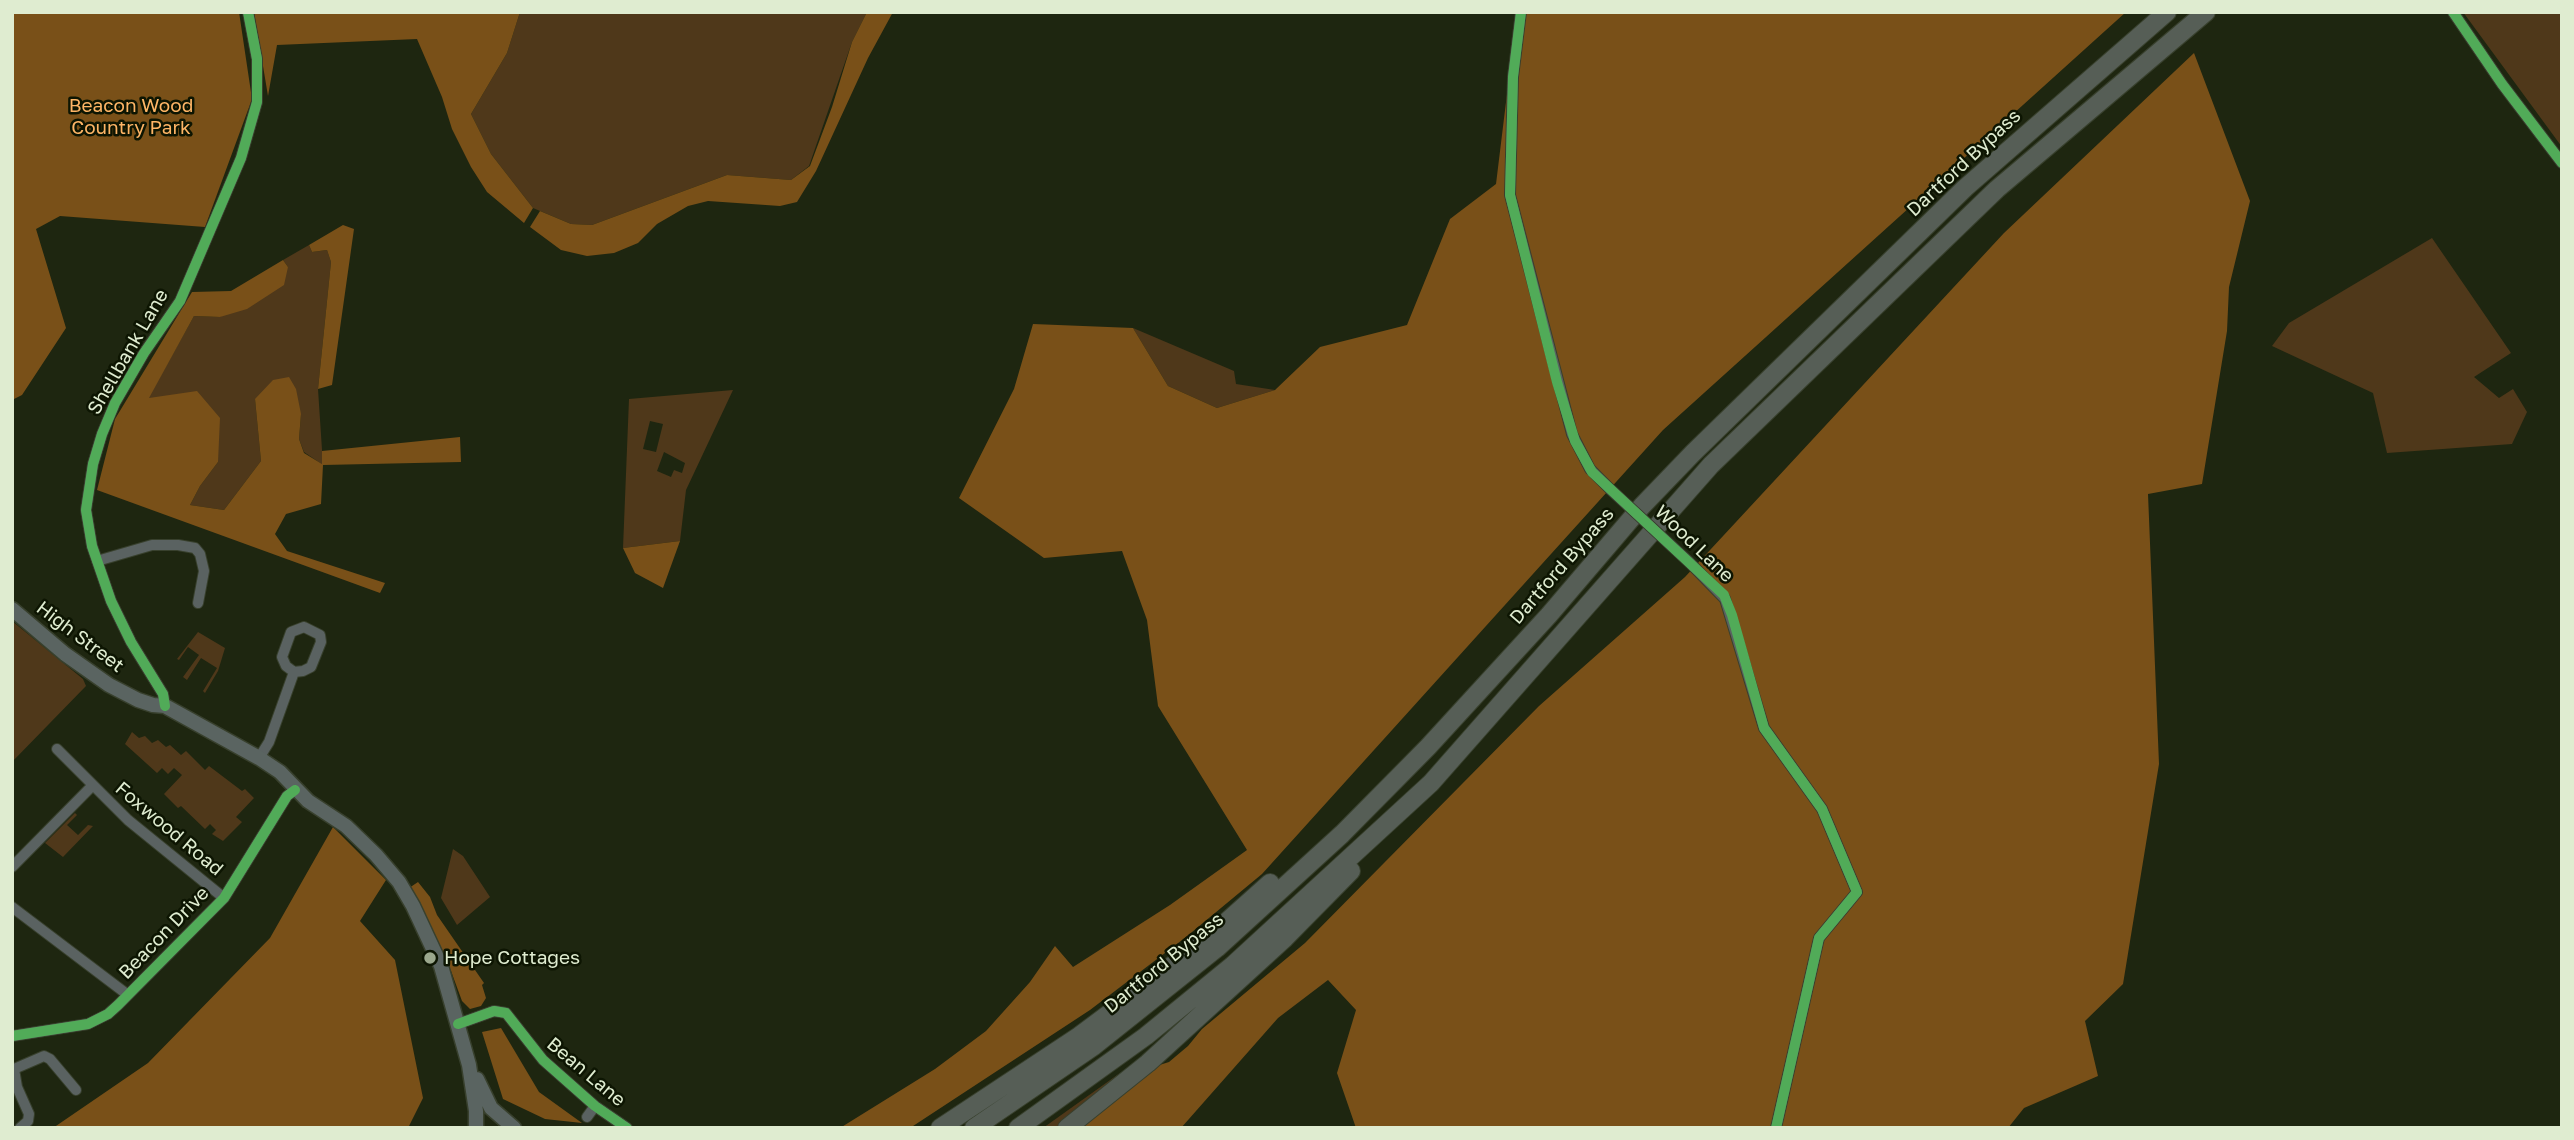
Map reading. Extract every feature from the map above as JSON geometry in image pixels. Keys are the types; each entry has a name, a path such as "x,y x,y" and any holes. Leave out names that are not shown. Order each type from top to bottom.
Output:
{"highway":[{"name":"Dartford Bypass","path":"974,1128 1094,1046 1196,965 1342,834 1428,747 1549,615 1642,506 1693,453 1965,188 2167,12"},
{"path":"1067,1128 1148,1063 1322,902 1431,783 1711,465 1997,189 2206,12"},
{"path":"1018,1128 1135,1044 1233,965 1431,783"},
{"path":"940,1128 1079,1036 1214,933 1299,858 1342,834"}],"main road":[{"name":"High Street","path":"12,609 65,654 109,685 138,700 165,706 259,758 280,772 295,790"},
{"path":"295,790 362,840 403,888 439,961 469,1065 476,1128"},
{"path":"469,1065 488,1103 514,1128"}],"street":[{"name":"Shellbank Lane","path":"165,706 163,695 118,616 97,561 86,510 93,464 114,403 180,301 240,158 257,102 257,60 248,12"},
{"name":"Wood Lane","path":"1521,12 1513,78 1510,195 1572,434 1590,469 1726,599 1764,728 1822,809 1857,891 1819,938 1776,1128"},
{"path":"2453,12 2502,84 2562,163"},
{"path":"97,561 149,545 168,544 195,548 200,554 204,569 198,603"},
{"path":"304,627 320,635 321,642 311,667 294,672 286,666 282,657 291,632 304,627"},
{"path":"259,758 269,742 294,672"},
{"name":"Foxwood Road","path":"57,749 144,835 224,898"},
{"name":"Foxwood Road","path":"12,867 92,786"},
{"name":"Beacon Drive","path":"12,1036 88,1024 108,1014 224,898 286,796 295,790"},
{"path":"12,907 128,995"},
{"name":"Bean Lane","path":"458,1024 494,1011 507,1013 534,1052 595,1106 627,1128"},
{"path":"20,1128 28,1121 29,1114 17,1087 14,1069 44,1056 50,1059 76,1090"},
{"name":"Bean Lane","path":"587,1117 595,1106"}],"shaded area":[{"path":"520,12 867,12 852,42 809,166 791,180 727,175 592,225 571,224 533,208 491,154 471,114 507,53"},
{"path":"2463,12 2562,12 2562,147"},
{"path":"2432,238 2511,353 2474,377 2499,398 2513,389 2527,412 2512,444 2387,453 2373,393 2272,346 2289,323"},
{"path":"309,245 312,252 327,250 331,262 318,389 323,465 304,452 299,439 301,414 255,399 261,461 224,510 190,505 218,462 148,398 194,316 220,317 288,267 283,260"},
{"path":"1133,328 1234,371 1236,384 1275,390 1217,408 1168,386"},
{"path":"733,390 686,490 680,541 623,548 629,399","holes":["650,421 663,424 656,452 643,449","664,452 685,463 682,473 674,470 671,477 657,471"]},
{"path":"12,621 83,679 86,686 12,762"},
{"path":"198,632 225,648 218,671 205,693 203,691 217,668 201,658 187,680 183,677 199,655 188,647 179,660 177,659"},
{"path":"132,732 139,738 145,736 152,743 158,740 166,747 170,745 181,755 186,751 205,770 209,766 242,791 245,789 254,798 236,817 242,822 223,841 212,834 216,830 210,824 205,829 181,806 178,808 164,794 182,775 174,768 168,774 162,768 157,773 125,744"},
{"path":"75,813 77,815 67,825 78,835 88,825 93,826 63,857 45,843"},
{"path":"453,849 463,856 490,897 457,925 441,898"},
{"path":"1120,1073 1122,1075 1060,1128 1043,1128"}],"green space":[{"name":"Beacon Wood Country Park","path":"12,12 239,12 252,99 205,227 60,216 36,229 66,328 22,395 12,400"},
{"path":"254,12 520,12 507,53 471,114 491,154 533,208 524,223 487,192 471,167 452,129 442,97 417,39 277,45 268,96"},
{"path":"867,12 893,12 868,58 816,171 797,202 780,206 708,201 688,206 657,224 638,243 614,253 587,256 561,250 530,227 540,211 571,224 592,225 727,175 791,180 810,166 852,42"},
{"path":"1517,12 2126,12 1663,430 1262,874 1186,937 1090,1010 910,1128 840,1128 935,1069 986,1031 1030,982 1055,946 1073,967 1170,905 1247,850 1158,706 1147,620 1122,551 1044,558 959,498 1014,389 1033,324 1133,328 1168,386 1217,408 1275,390 1320,347 1407,325 1450,219 1496,184"},
{"path":"2194,53 2250,201 2229,287 2227,331 2202,484 2148,494 2159,764 2123,984 2085,1021 2098,1076 2024,1108 2008,1128 1356,1128 1337,1073 1356,1010 1328,980 1278,1018 1181,1128 1081,1128 1153,1067 1169,1062 1188,1046 1202,1029 1305,943 1539,706 1685,577 2004,233"},
{"path":"343,225 354,229 332,385 318,389 331,262 327,250 312,252 309,245"},
{"path":"283,260 288,267 284,285 247,309 220,317 194,316 149,398 197,391 220,418 218,462 190,505 224,510 261,461 255,399 273,380 289,377 296,389 301,414 299,439 304,453 322,464 322,451 460,437 461,462 323,465 321,504 286,514 275,534 287,551 385,583 380,593 97,490 115,419 192,292 231,291"},
{"path":"680,541 663,588 635,573 623,548"},
{"path":"333,827 386,880 360,921 395,960 423,1098 408,1128 53,1128 148,1063 270,938"},
{"path":"418,882 430,897 437,915 484,983 482,985 486,998 481,1006 470,1009 462,1001 451,971 409,888"},
{"path":"501,1028 539,1092 582,1123 545,1119 503,1099 482,1032"}],"cycle path":[{"path":"165,706 163,694 131,642 111,601 92,546 86,510 93,464 115,403 144,353 180,301 241,158 257,102 257,59 248,12"},
{"path":"1521,12 1513,77 1510,195 1557,382 1575,441 1592,472 1724,595 1764,728 1822,809 1857,892 1819,938 1776,1128"},
{"path":"2453,12 2502,84 2562,163"},
{"path":"12,1036 88,1024 108,1014 224,898 287,796 295,790"},
{"path":"458,1024 494,1011 506,1013 543,1060 595,1106 627,1128"}],"place":[{"name":"Hope Cottages","path":"430,958"}]}
